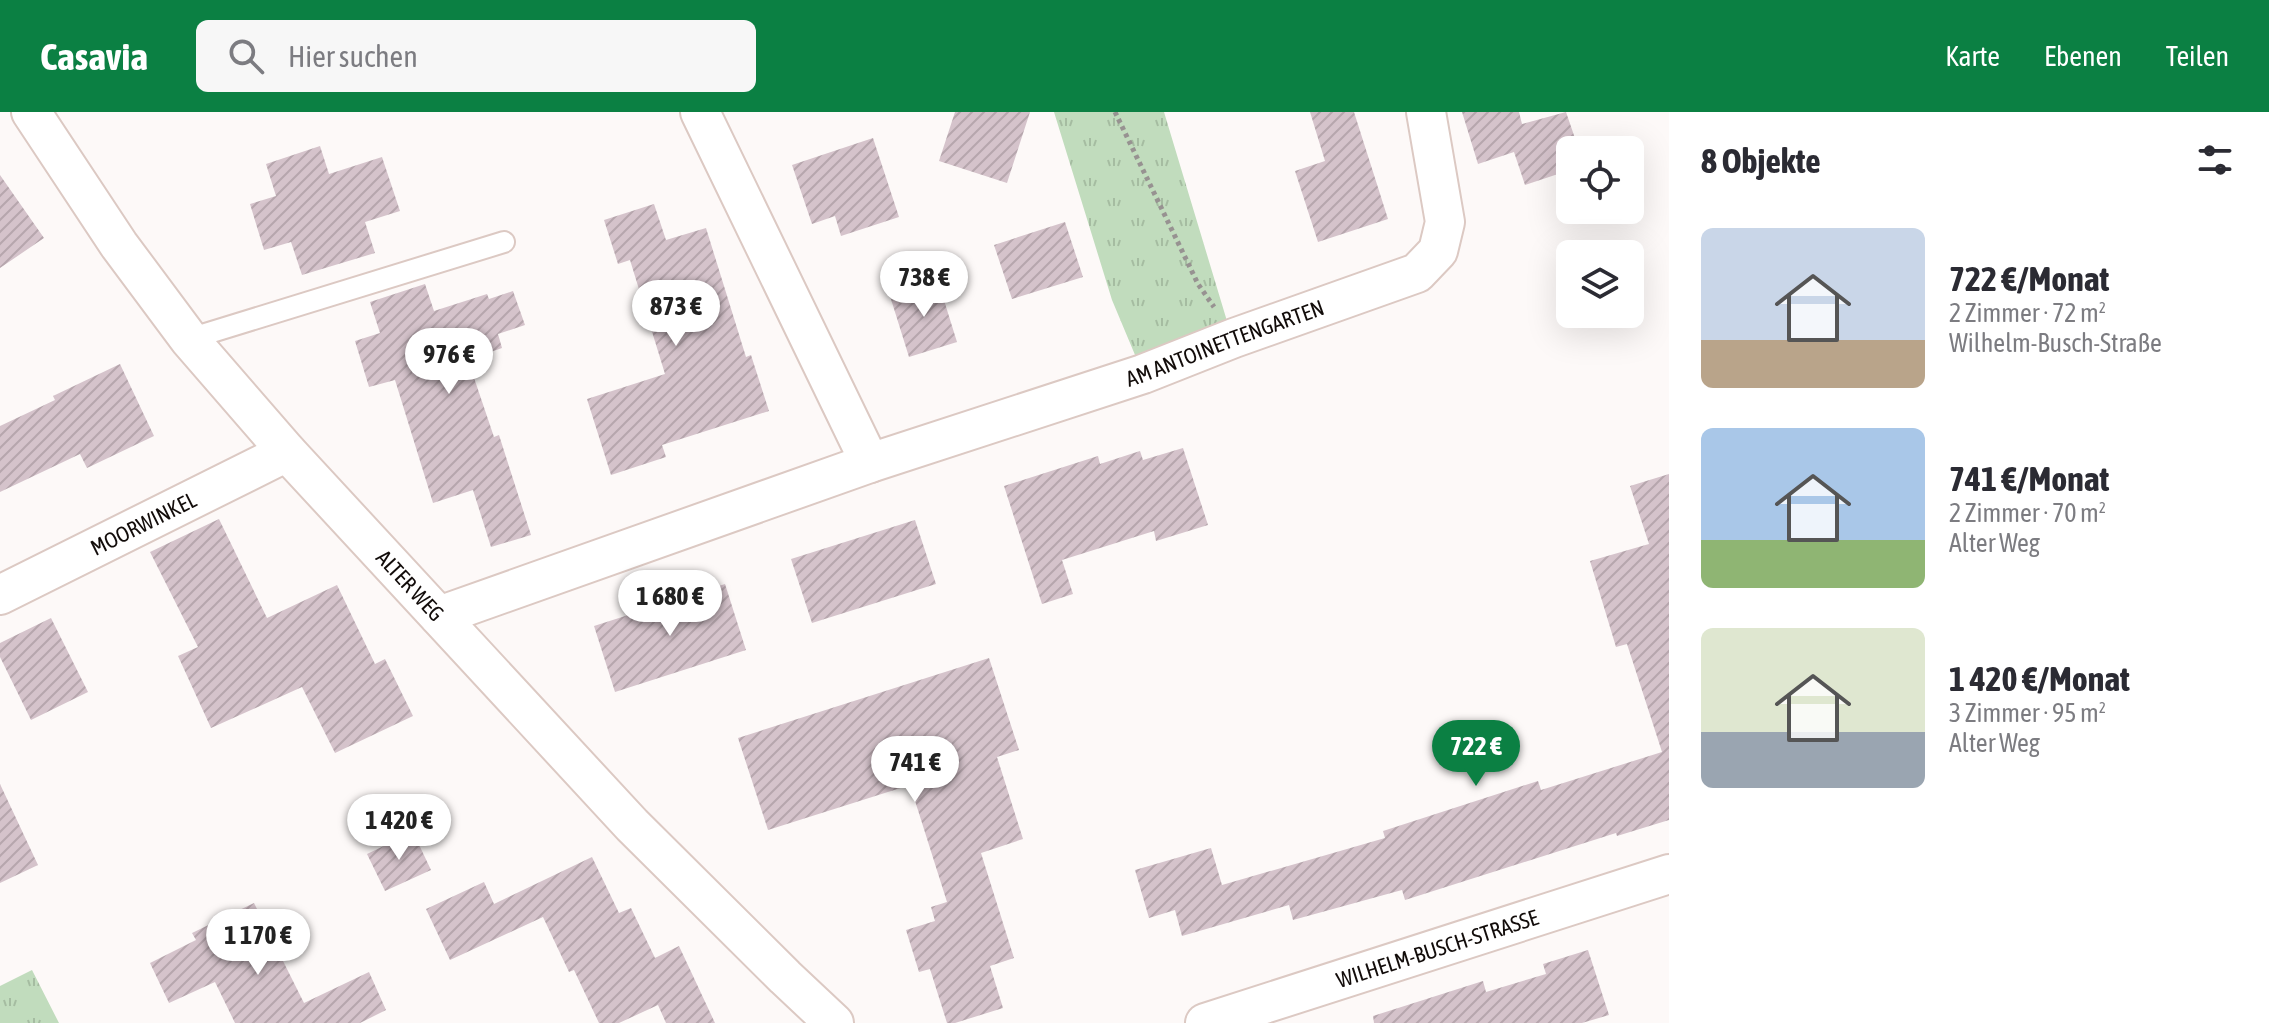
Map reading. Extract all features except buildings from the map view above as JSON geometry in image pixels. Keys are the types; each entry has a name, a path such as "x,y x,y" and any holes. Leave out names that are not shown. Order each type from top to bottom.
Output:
{"street":[{"name":"ALTER WEG","path":"31,112 119,245 189,339 287,452 632,825 834,1023"},
{"path":"700,112 870,463"},
{"name":"AM ANTOINETTENGARTEN","path":"439,616 870,463 1143,374 1417,273 1438,251 1445,222 1433,114"},
{"name":"MOORWINKEL","path":"0,595 287,452"},
{"name":"WILHELM-BUSCH-STRASSE","path":"1205,1023 1669,874"}],"lane":[{"path":"189,339 504,242"}],"path":[{"path":"1115,112 1198,284 1234,338"}],"green space":[{"path":"1054,112 1164,112 1230,331 1143,374 1112,300"},
{"path":"32,970 59,1023 0,1023 0,986"}]}
